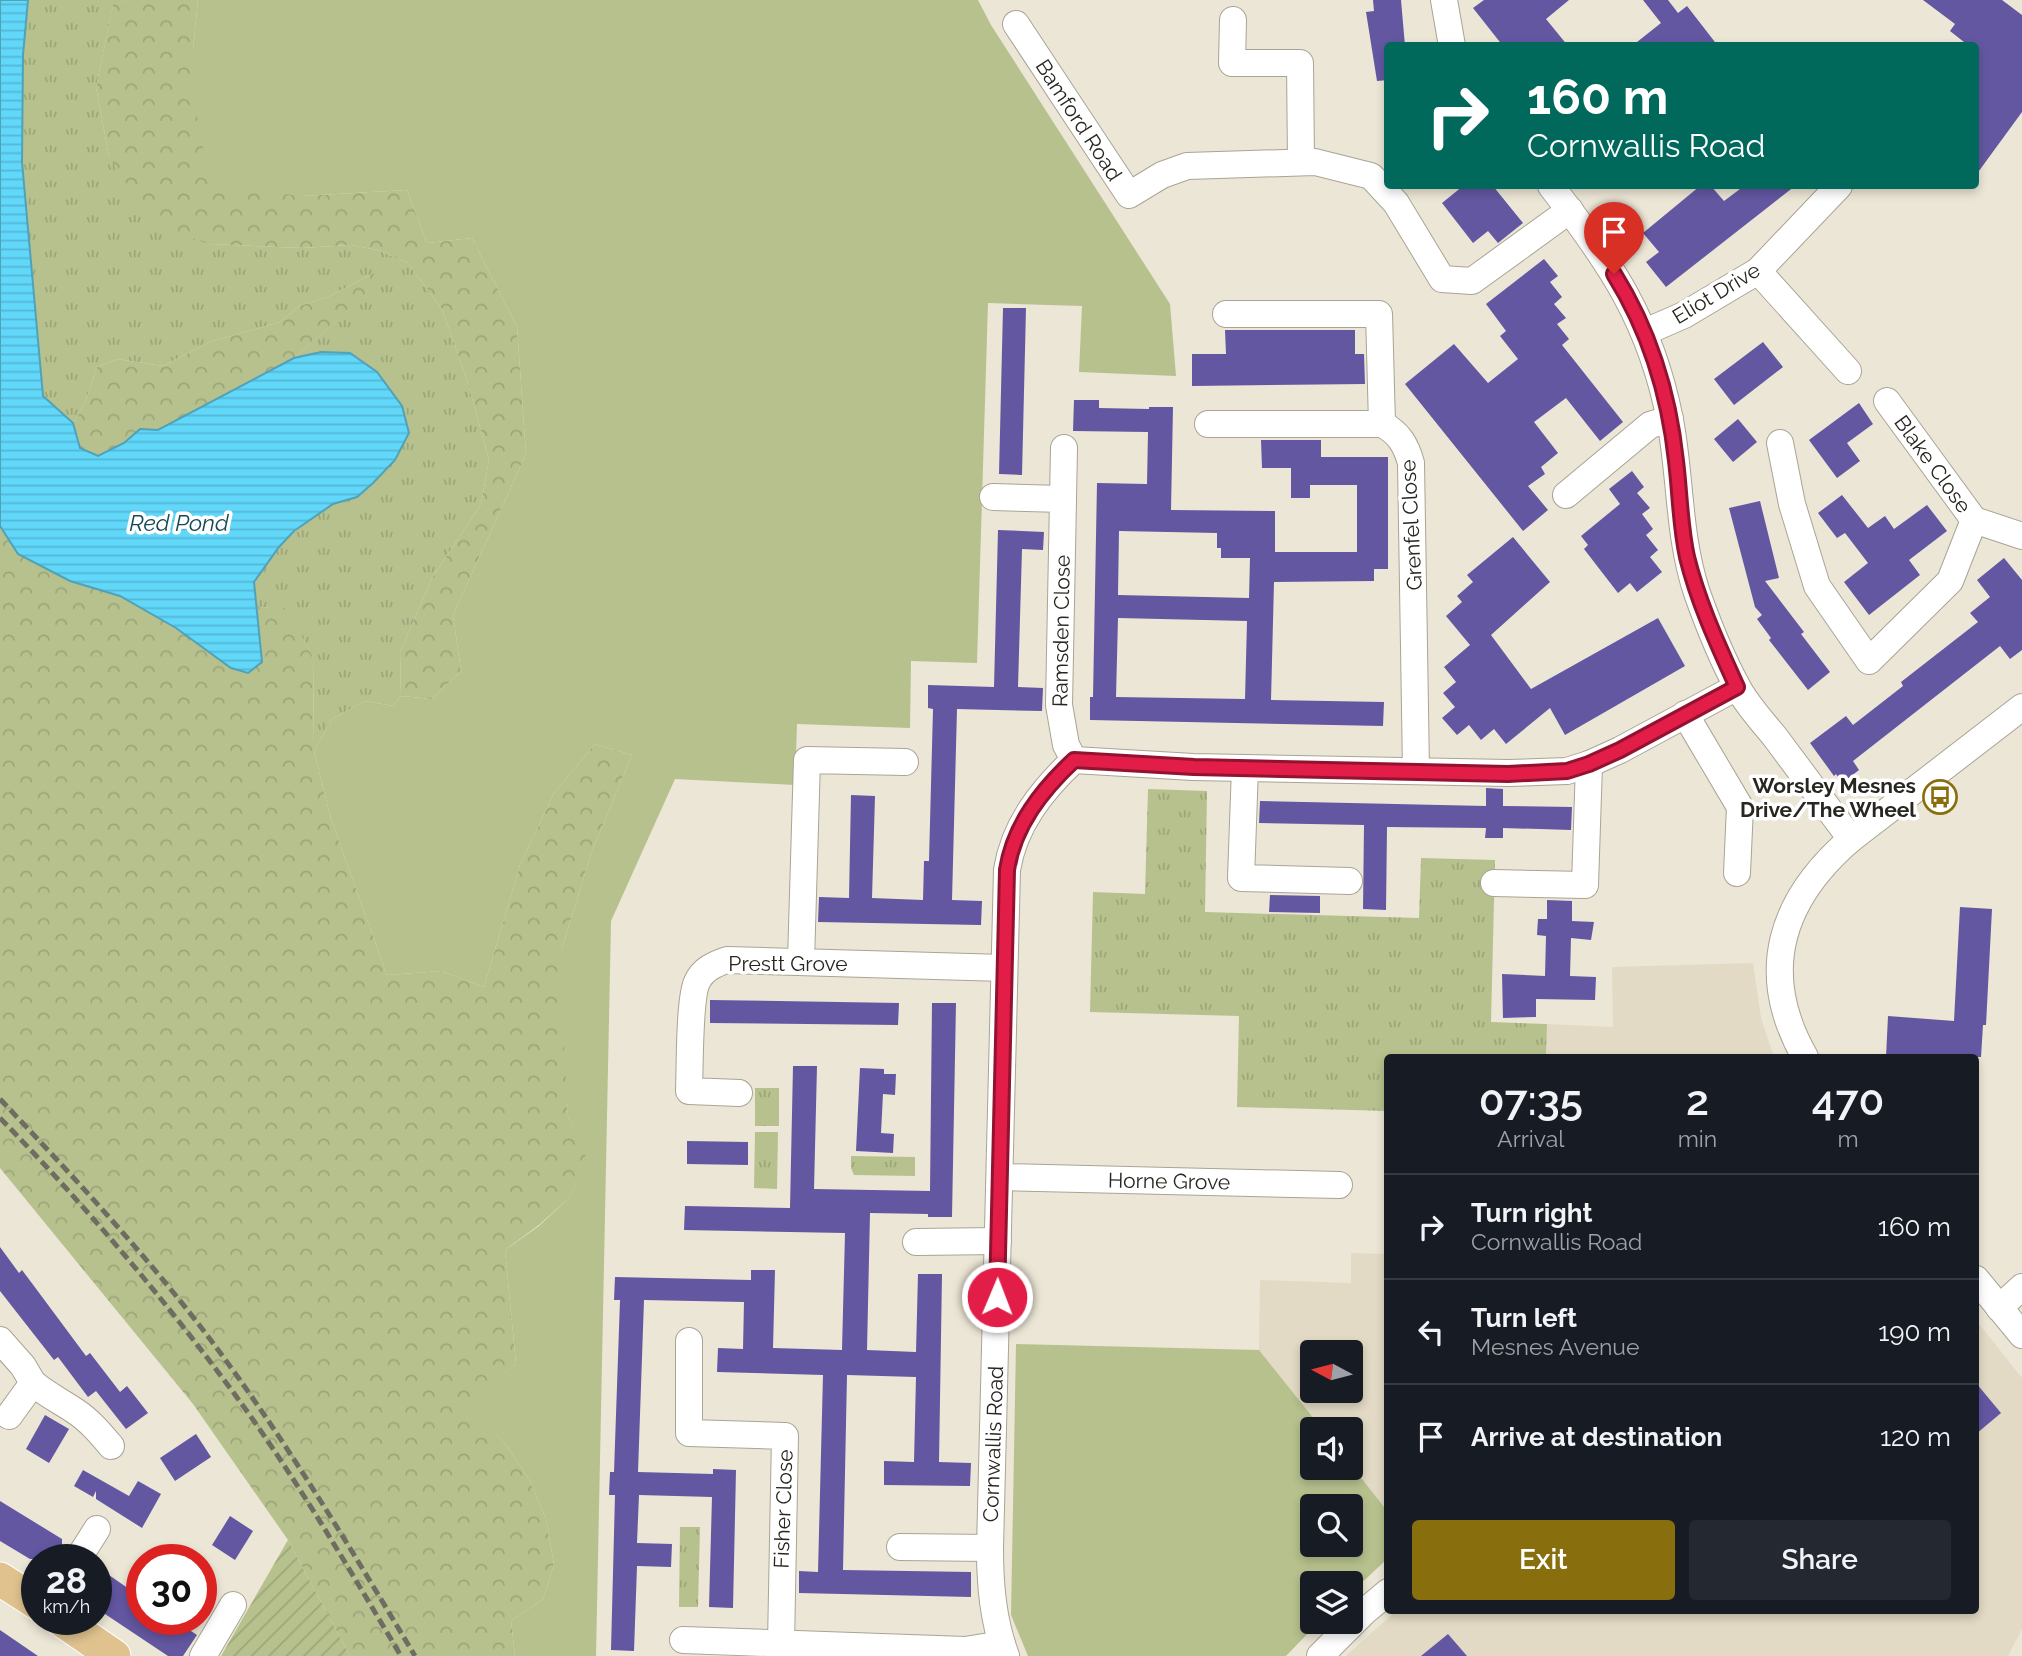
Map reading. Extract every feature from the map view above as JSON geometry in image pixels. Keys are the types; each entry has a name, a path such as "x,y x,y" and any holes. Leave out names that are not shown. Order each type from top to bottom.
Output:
{"main road":[{"path":"83,1635 114,1656"}],"street":[{"path":"1444,0 1451,42"},
{"path":"1233,20 1232,63 1300,63 1301,162"},
{"name":"Bamford Road","path":"1016,24 1129,195 1162,175 1187,166 1315,162 1371,176 1396,204 1442,279 1472,281 1570,210"},
{"path":"1553,189 1609,264 1646,332 1670,419 1687,556 1697,592 1737,687 1851,839"},
{"name":"Eliot Drive","path":"1646,332 1684,315 1758,271 1836,189"},
{"path":"1758,271 1849,371"},
{"path":"1208,424 1382,424 1379,314 1226,314"},
{"name":"Blake Close","path":"1887,401 1974,520 2022,536"},
{"path":"1566,495 1650,425 1670,419"},
{"name":"Grenfel Close","path":"1382,424 1395,431 1406,446 1411,463 1416,770"},
{"path":"1780,443 1792,504 1817,586 1870,661 1950,581 1974,520"},
{"name":"Ramsden Close","path":"1063,448 1059,705 1066,745 1074,760"},
{"path":"993,497 1063,499"},
{"path":"1074,760 1245,768 1532,773 1567,771 1620,750 1737,687"},
{"path":"1804,1054 1786,1019 1780,989 1781,953 1795,905 1812,876 1851,839 2022,707"},
{"path":"1685,714 1740,807 1737,873"},
{"path":"801,961 807,760 905,762"},
{"name":"Cornwallis Road","path":"1004,1650 992,1599 990,1548 1007,870 1011,846 1020,825 1074,760"},
{"path":"1494,883 1585,885 1589,764"},
{"path":"1245,768 1241,878 1349,881"},
{"name":"Prestt Grove","path":"739,1093 689,1091 694,991 697,982 709,968 727,960 1004,968"},
{"name":"Horne Grove","path":"1000,1177 1339,1185"},
{"path":"916,1242 998,1241"},
{"path":"1979,1283 2022,1335"},
{"path":"1999,1308 2022,1287"},
{"path":"0,1340 23,1366 33,1383 47,1395 76,1412 111,1446"},
{"name":"Fisher Close","path":"689,1341 689,1433 785,1436 780,1644"},
{"path":"9,1416 33,1383"},
{"path":"88,1544 97,1529"},
{"path":"900,1548 990,1548"},
{"path":"1320,1656 1384,1596"},
{"path":"203,1656 233,1605"},
{"path":"683,1640 874,1651 1004,1650"}],"shaded area":[{"path":"1753,963 1761,1018 1773,1054 1546,1054 1547,1024 1613,1027 1612,967"},
{"path":"1351,1253 1384,1254 1384,1507 1363,1480 1363,1417 1313,1417 1302,1404 1363,1404 1363,1340 1300,1340 1300,1401 1259,1350 1260,1280 1351,1283"},
{"path":"1979,1324 2022,1378 2022,1629 2008,1656 1346,1656 1393,1614 1979,1614"}],"green space":[{"path":"28,0 124,0 113,6 96,87 109,157 209,244 302,248 351,245 378,250 408,263 442,309 467,380 489,460 481,504 432,578 400,652 401,696 393,706 365,701 332,719 314,751 313,657 286,609 257,607 254,582 294,531 333,504 357,497 373,483 395,460 409,434 402,406 377,372 350,353 321,352 294,358 383,282 374,273 328,297 299,306 280,322 210,342 163,366 117,359 97,367 85,403 73,423 43,396 22,162 23,55"},
{"path":"124,0 198,0 193,50 301,196 407,190 427,243 472,238 517,327 526,454 453,615 461,671 432,699 401,696 400,652 432,578 481,504 489,460 467,380 442,309 408,263 378,250 351,245 302,248 209,244 174,232 133,194 109,157 96,87 113,5"},
{"path":"198,0 978,0 991,25 1170,304 1176,376 1079,372 1082,306 988,303 977,663 911,661 910,728 797,724 795,785 675,779 611,921 596,1656 515,1656 511,1621 543,1599 554,1564 546,1519 530,1481 507,1446 467,1403 516,1364 505,1250 539,1226 570,1197 586,1157 568,1117 562,1014 562,948 592,851 632,755 595,744 554,793 520,865 484,987 441,971 387,975 331,819 314,751 332,719 365,701 393,706 401,696 432,699 461,671 453,615 526,454 517,327 472,238 427,243 407,190 301,196 213,186 198,129 193,50"},
{"path":"374,273 384,282 294,358 158,430 140,429 124,443 98,456 79,448 73,423 85,403 97,367 117,359 163,366 210,342 280,322 299,306 328,297"},
{"path":"0,526 18,554 70,581 120,596 176,628 231,668 262,662 257,607 286,608 313,657 314,751 331,819 387,975 441,971 484,987 520,865 554,793 595,744 632,755 592,851 562,948 568,1117 587,1157 570,1197 539,1225 505,1250 516,1364 468,1403 507,1446 530,1481 546,1519 554,1564 543,1599 511,1621 515,1656 350,1656 288,1540 193,1404 0,1168"},
{"path":"1148,789 1207,791 1205,912 1419,918 1421,858 1495,860 1491,1022 1547,1024 1546,1054 1384,1054 1384,1111 1237,1107 1239,1016 1090,1012 1093,892 1145,894"},
{"path":"755,1088 779,1088 779,1126 755,1126"},
{"path":"755,1132 778,1132 777,1189 754,1188"},
{"path":"851,1156 915,1157 915,1176 854,1175"},
{"path":"1016,1344 1259,1350 1313,1417 1300,1417 1300,1480 1363,1480 1384,1507 1384,1562 1363,1582 1363,1571 1300,1571 1300,1634 1307,1634 1286,1656 1028,1656 1011,1615"},
{"path":"680,1527 700,1527 698,1607 679,1607"},
{"path":"288,1540 350,1656 221,1656"}],"water":[{"name":"Red Pond","path":"0,0 28,0 23,55 22,162 43,396 73,423 80,448 98,456 124,443 140,429 158,430 294,358 321,352 350,353 377,372 402,406 409,433 395,460 357,497 333,504 294,531 254,582 262,662 248,673 231,668 176,628 120,596 70,581 18,554 0,526"}],"building":[{"path":"1373,0 1401,0 1405,42 1384,42 1384,80 1377,81 1366,12 1374,11"},
{"path":"1484,0 1569,0 1546,19 1565,42 1500,42 1473,8"},
{"path":"1643,0 1668,0 1678,13 1687,6 1715,42 1637,42 1661,23"},
{"path":"1923,0 2002,0 2022,15 2022,112 1979,171 1979,42 1964,42 1950,31 1955,24"},
{"path":"1459,189 1495,189 1523,223 1498,243 1488,231 1473,243 1442,203"},
{"path":"1696,189 1714,189 1724,201 1740,189 1791,189 1666,287 1646,262 1659,252 1643,233"},
{"path":"1544,259 1558,276 1550,282 1562,297 1554,304 1566,318 1557,324 1569,339 1562,345 1623,422 1600,441 1566,398 1534,422 1558,453 1541,467 1545,474 1528,486 1548,510 1523,531 1405,384 1454,344 1488,383 1518,359 1500,336 1506,331 1486,304"},
{"path":"1003,308 1026,308 1022,475 999,474"},
{"path":"1225,330 1355,330 1355,354 1364,354 1365,384 1192,386 1192,354 1226,354"},
{"path":"1763,342 1783,367 1734,405 1714,379"},
{"path":"1074,400 1099,400 1099,408 1173,407 1171,510 1275,511 1275,552 1357,552 1357,485 1310,485 1310,498 1291,498 1291,468 1262,468 1261,440 1321,440 1321,457 1388,457 1388,569 1374,569 1374,581 1274,582 1271,700 1384,702 1383,726 1090,720 1090,697 1093,697 1097,483 1147,484 1148,432 1073,431","holes":["1119,531 1217,533 1217,548 1221,548 1221,558 1250,558 1249,598 1118,595","1118,618 1247,621 1245,699 1116,697"]},
{"path":"1859,403 1873,424 1847,443 1860,461 1837,478 1809,440"},
{"path":"1738,419 1757,442 1733,462 1714,439"},
{"path":"1632,471 1644,487 1637,493 1650,508 1642,514 1653,529 1646,535 1658,550 1650,557 1662,572 1637,592 1630,583 1618,593 1584,549 1588,545 1581,536 1620,504 1609,489"},
{"path":"1842,495 1868,528 1885,516 1894,529 1927,505 1947,531 1909,560 1920,575 1869,615 1844,582 1868,563 1845,533 1837,538 1818,513"},
{"path":"1760,501 1779,578 1765,581 1830,672 1808,690 1769,640 1771,638 1757,619 1762,615 1755,607 1729,508"},
{"path":"998,530 1044,532 1043,550 1022,549 1018,687 1043,688 1042,711 957,709 952,900 982,901 981,925 818,922 819,897 849,898 851,795 875,796 872,898 923,900 924,861 929,861 933,709 928,708 928,685 994,687"},
{"path":"1513,537 1550,582 1491,635 1531,689 1658,618 1685,666 1565,735 1550,708 1506,744 1494,729 1481,740 1469,725 1457,735 1442,718 1455,707 1443,693 1456,682 1444,667 1470,645 1446,616 1462,602 1457,596 1473,582 1467,575"},
{"path":"2004,558 2022,580 2022,650 2010,659 2000,646 1853,761 1859,770 1842,783 1810,743 1846,716 1853,725 1903,686 1901,682 1978,622 1970,613 1990,597 1977,580"},
{"path":"1486,788 1503,789 1503,806 1572,807 1571,830 1503,828 1503,838 1485,838 1486,828 1387,827 1386,910 1363,909 1364,825 1259,823 1260,801 1486,806"},
{"path":"1270,895 1320,896 1320,913 1269,912"},
{"path":"1547,900 1572,901 1572,921 1594,922 1591,940 1571,938 1570,976 1596,977 1595,1000 1536,999 1536,1017 1503,1018 1502,974 1545,976 1546,936 1537,935 1538,919 1547,919"},
{"path":"1960,907 1992,909 1986,1025 1983,1025 1981,1057 1979,1054 1886,1054 1888,1016 1954,1021"},
{"path":"710,1000 899,1003 898,1025 710,1023"},
{"path":"932,1003 956,1003 952,1217 870,1213 867,1350 916,1352 918,1274 942,1274 939,1462 971,1463 970,1486 884,1485 884,1461 914,1462 916,1377 847,1375 843,1570 971,1572 971,1597 799,1593 799,1571 818,1572 823,1375 717,1372 718,1348 743,1349 744,1302 644,1300 638,1472 713,1474 713,1469 736,1470 733,1608 709,1607 712,1497 639,1495 637,1543 672,1544 671,1567 637,1566 634,1651 611,1650 615,1495 609,1495 610,1472 614,1472 620,1300 614,1300 615,1277 751,1280 751,1270 775,1270 773,1348 842,1350 845,1233 684,1230 685,1206 790,1208 793,1066 817,1066 814,1189 930,1191"},
{"path":"860,1068 884,1069 884,1074 896,1074 895,1095 883,1094 881,1133 894,1134 893,1153 856,1151"},
{"path":"687,1141 748,1142 748,1165 687,1164"},
{"path":"0,1247 19,1273 22,1270 86,1356 90,1353 120,1392 127,1386 148,1413 126,1429 96,1391 88,1397 58,1357 54,1360 0,1291"},
{"path":"1979,1387 2001,1413 1979,1431"},
{"path":"45,1415 69,1429 49,1463 26,1449"},
{"path":"196,1434 211,1457 175,1481 160,1458"},
{"path":"83,1470 129,1496 138,1481 161,1494 142,1528 96,1499 96,1491 93,1497 74,1486"},
{"path":"0,1501 62,1539 62,1544 21,1544 21,1554 0,1541"},
{"path":"230,1516 253,1531 235,1560 217,1548 217,1544 213,1544"},
{"path":"112,1577 126,1587 126,1628 112,1619"},
{"path":"0,1630 38,1656 0,1656"},
{"path":"1448,1634 1467,1656 1421,1656"},
{"path":"136,1635 197,1635 183,1656 168,1656"}],"railway":[{"path":"0,1099 128,1238 200,1326 258,1406 312,1488 415,1656"},
{"path":"0,1118 62,1183 121,1251 233,1392 299,1489 401,1656"}],"place":[{"name":"Worsley Mesnes Drive/The Wheel","path":"1940,797"}],"route":[{"path":"997,1297 1007,870 1011,846 1020,825 1074,760 1194,767 1508,774 1567,771 1620,750 1737,687 1697,592 1687,556 1670,419 1660,377 1646,332 1614,274"}]}
